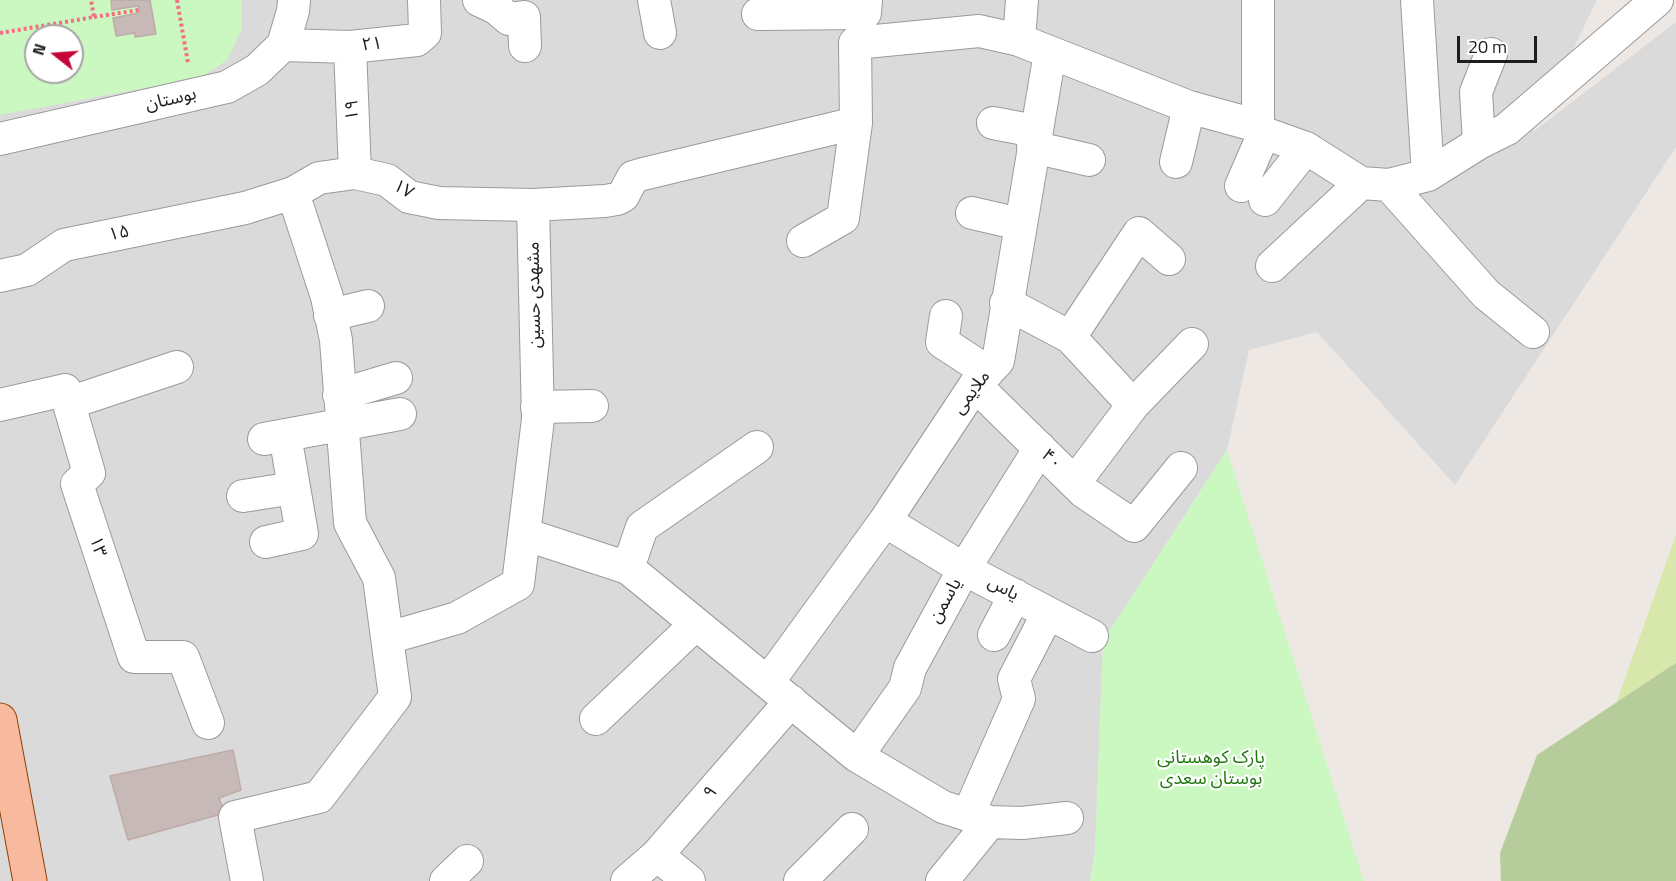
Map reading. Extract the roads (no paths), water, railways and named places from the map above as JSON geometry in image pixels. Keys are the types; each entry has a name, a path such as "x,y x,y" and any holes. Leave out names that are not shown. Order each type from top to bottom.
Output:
{"main road":[{"path":"0,720 30,881"}],"street":[{"name":"بوستان","path":"0,139 226,87 257,70 283,45 294,11 294,0"},
{"name":"۲۱","path":"283,45 350,47 417,40 425,33 424,0"},
{"path":"479,0 496,8 509,19 524,17 525,46"},
{"path":"654,0 660,33"},
{"path":"758,14 865,13 866,0"},
{"path":"1019,40 1022,0"},
{"path":"1258,0 1261,130 1253,193 1306,148"},
{"path":"1417,0 1428,175"},
{"path":"1272,266 1375,184 1428,175 1479,143 1507,129 1657,0"},
{"path":"803,241 843,218 856,123 855,43 979,31 1019,40 1189,107 1261,130 1306,148 1375,184 1486,294 1533,332"},
{"name":"۱۹","path":"350,47 355,173"},
{"name":"ملایمی","path":"780,692 885,521 981,378 998,361 1050,53"},
{"path":"1479,143 1476,92 1491,54"},
{"path":"1176,162 1189,107"},
{"path":"533,206 617,199 623,195 633,177 856,123"},
{"path":"993,123 1089,160"},
{"name":"۱۷","path":"244,208 293,193 319,178 355,173 387,180 409,198 466,204 533,206"},
{"path":"247,881 235,817 319,797 396,697 379,578 350,523 336,340 327,297 293,193"},
{"name":"مشهدی حسین","path":"388,638 457,618 518,584 538,419 533,206"},
{"name":"۱۵","path":"0,276 27,270 64,245 244,208"},
{"path":"972,213 1020,224"},
{"path":"1070,338 1139,233 1169,259"},
{"path":"1006,303 1070,338 1133,405"},
{"path":"330,315 368,306"},
{"name":"۴۰","path":"946,316 942,342 981,378 1040,448 1084,492 1134,526 1181,468"},
{"path":"1075,482 1133,405 1192,344"},
{"path":"0,405 65,390 69,403 177,367"},
{"path":"266,542 302,534 294,488 275,437 340,410 396,378"},
{"name":"۱۳","path":"69,403 89,473 77,484 134,657 183,657 208,723"},
{"path":"537,407 592,406"},
{"path":"340,410 400,414"},
{"path":"628,568 642,527 757,447"},
{"name":"یاسمن","path":"857,756 905,688 910,668 964,569 1040,448"},
{"path":"243,496 294,488"},
{"name":"یاس","path":"885,521 964,569 1092,636"},
{"path":"524,534 628,568 857,756 943,807 979,818 1022,823 1067,818"},
{"path":"994,635 1015,595"},
{"path":"942,881 979,818 1019,699 1014,679 1048,613"},
{"path":"596,719 696,624"},
{"name":"۹","path":"627,881 657,855 780,692"},
{"path":"800,881 852,829"},
{"path":"657,855 689,881"}],"park label":[{"name":"پارک کوهستانی بوستان سعدی","path":"1211,769"}]}
